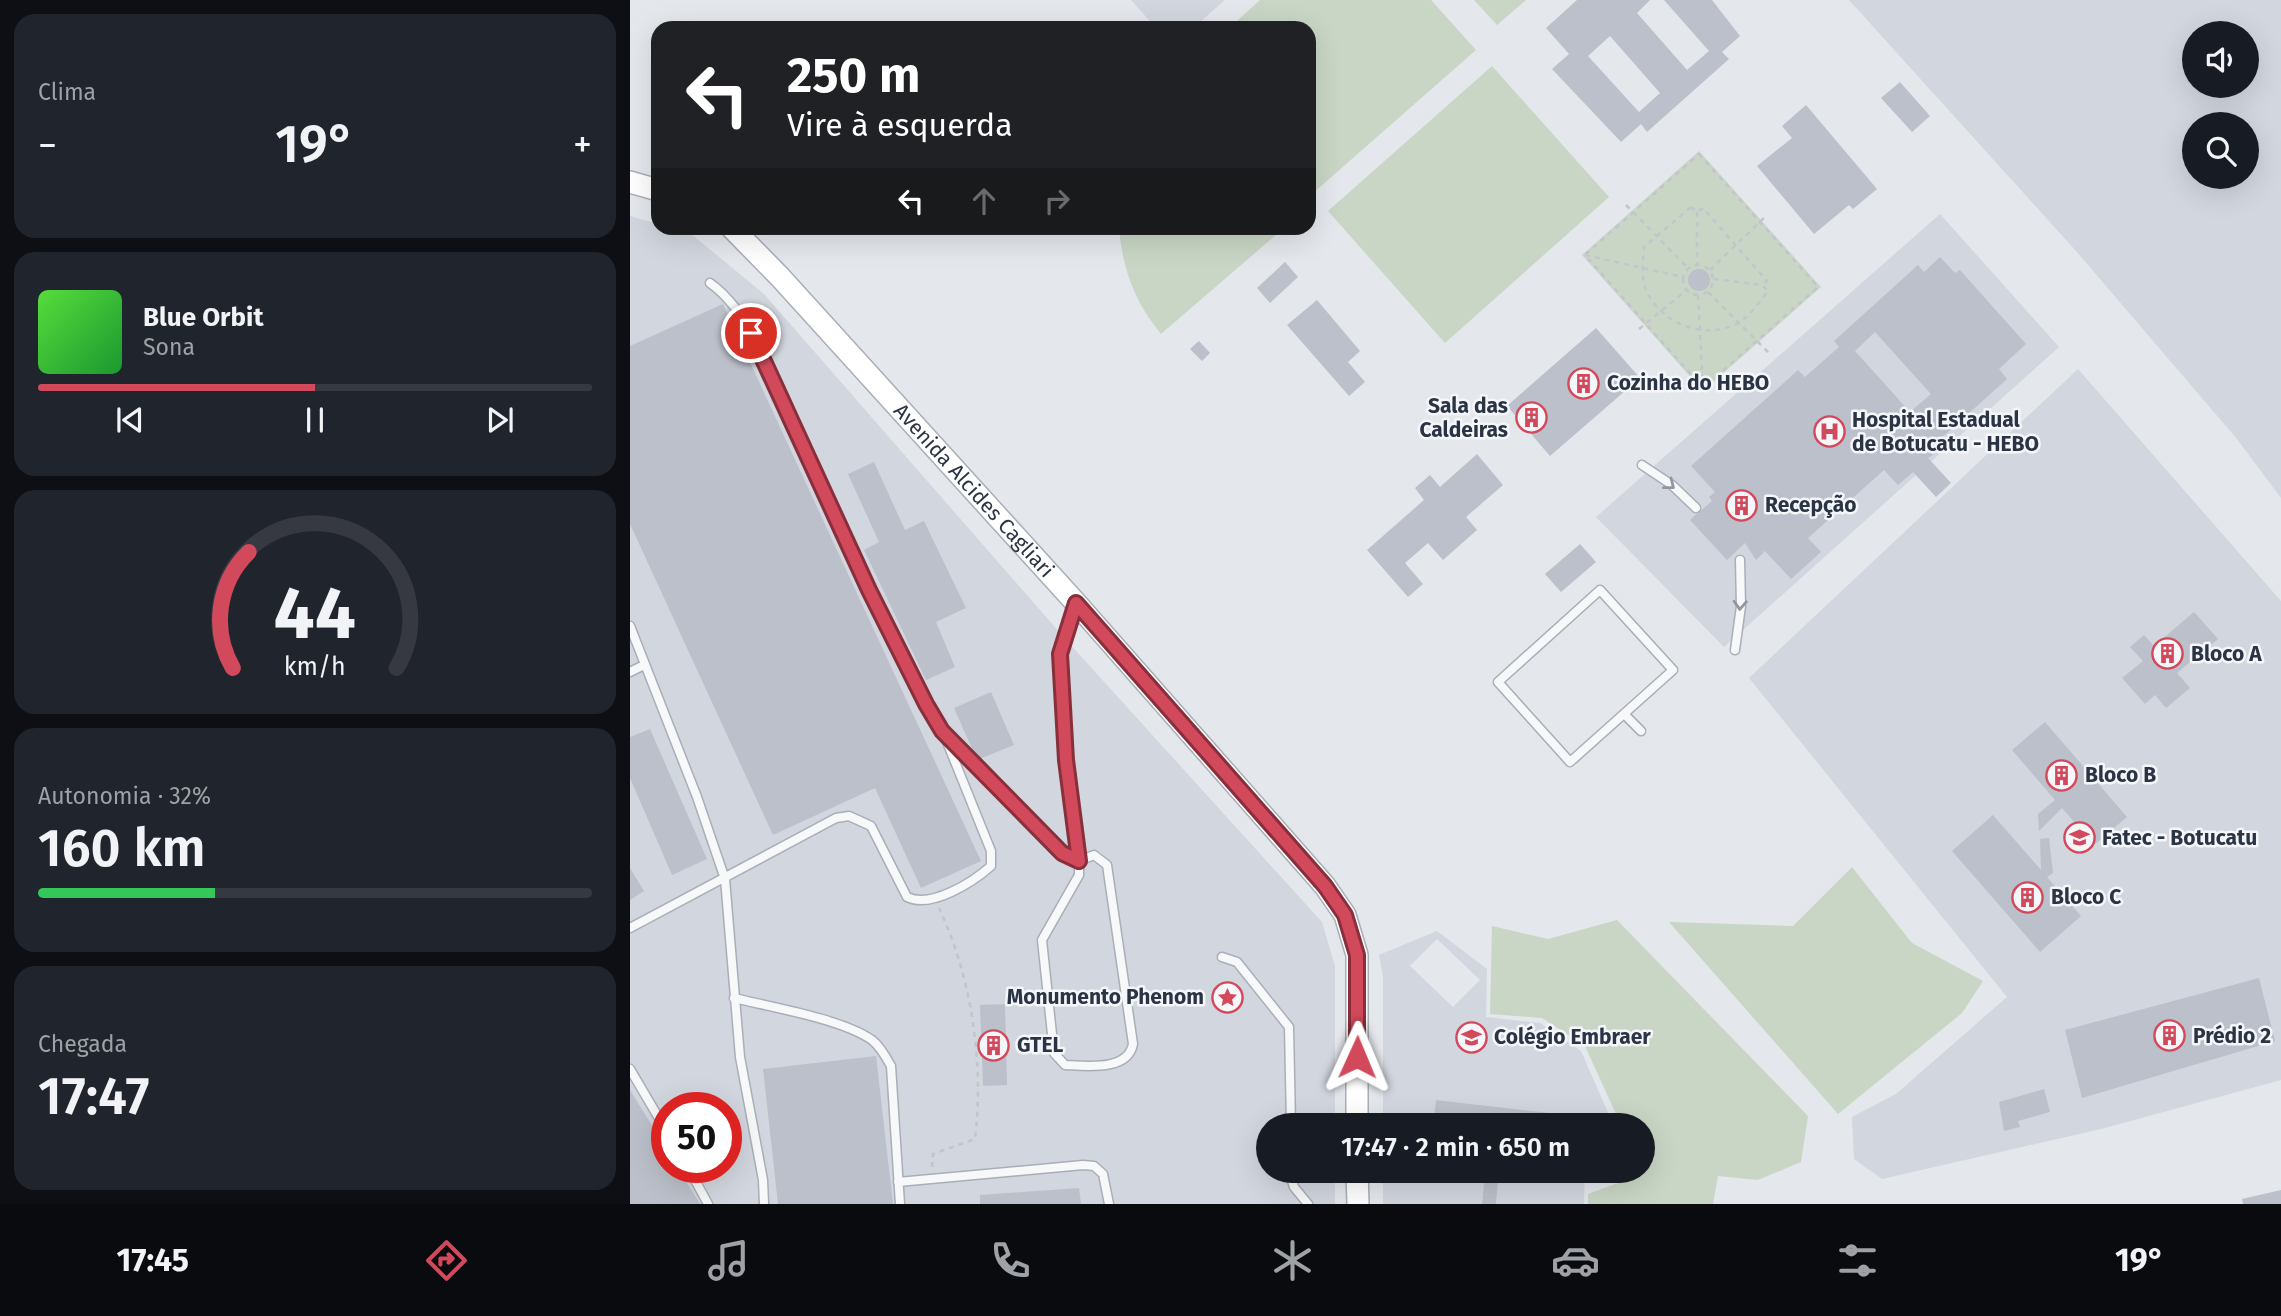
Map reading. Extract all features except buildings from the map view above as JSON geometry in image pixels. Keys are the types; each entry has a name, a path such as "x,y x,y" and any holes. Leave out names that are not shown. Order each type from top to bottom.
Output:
{"main road":[{"path":"630,182 651,188"},
{"name":"Avenida Alcides Cagliari","path":"739,235 1076,603 1325,886 1345,915 1357,955 1357,1113"},
{"path":"1357,1183 1358,1204"}],"lane":[{"path":"630,928 836,818 849,816 871,826 907,897 915,901 934,899 984,873 991,866 992,860 942,731 869,590 780,391 741,314 725,294 710,283"},
{"path":"1642,465 1672,485 1696,508"},
{"path":"1735,650 1741,606 1740,560"},
{"path":"1600,590 1673,670 1624,714 1570,762 1498,682 1600,590"},
{"path":"942,731 1062,853 1079,861 1094,855 1107,865 1133,1044 1131,1055 1126,1060 1093,1066 1065,1065 1054,1053 1043,967 1043,934 1079,875 1079,861 1066,760 1060,654 1076,603"},
{"path":"630,626 697,797 725,879 740,1057 763,1180 764,1204"},
{"path":"630,672 644,665"},
{"path":"1624,714 1641,731"},
{"path":"1222,957 1237,962 1289,1027 1291,1113"},
{"path":"734,998 812,1018 872,1040 891,1066 900,1204"},
{"path":"630,1069 651,1105"},
{"path":"898,1182 1094,1166 1103,1174 1109,1204"},
{"path":"697,1183 708,1204"},
{"path":"1293,1183 1308,1204"}],"path":[{"path":"1585,255 1699,154 1818,287 1703,388"},
{"path":"1626,205 1688,268"},
{"path":"1697,265 1696,212 1691,207 1644,247 1646,290 1662,311 1681,326 1700,330 1739,323 1768,292 1762,285 1714,279"},
{"path":"1696,212 1703,208 1767,281 1762,285"},
{"path":"1710,270 1767,215"},
{"path":"1585,255 1683,277"},
{"path":"1585,255 1703,388"},
{"path":"1697,265 1710,270 1714,279 1708,292 1698,295 1687,290 1683,277 1688,268 1697,265"},
{"path":"1639,329 1687,290"},
{"path":"1708,292 1770,354"},
{"path":"1698,295 1703,388"},
{"path":"933,1178 933,1154 975,1139 978,1116 972,1009 948,931 934,899"}],"shaded area":[{"path":"1131,0 1225,0 1201,21 1150,21"},
{"path":"1849,0 2281,0 2281,498 2237,439 2076,251"},
{"name":"Hospital Estadual de Botucatu - HEBO","path":"1940,214 2059,347 1724,647 1596,517"},
{"path":"630,216 651,222 651,235 692,235 764,294 1067,641 1322,922 1335,966 1335,1113 1256,1113 1256,1183 1335,1183 1335,1204 630,1204"},
{"name":"Fatec - Botucatu","path":"2078,369 2281,601 2281,1080 2101,1129 1882,1179 1854,1159 1852,1117 1896,1094 2007,997 1749,678"},
{"name":"Colégio Embraer","path":"1437,931 1487,969 1486,1017 1540,1023 1581,1051 1608,1113 1550,1113 1436,1100 1434,1113 1383,1113 1383,977 1379,955","holes":["1437,939 1480,980 1453,1007 1410,966"]},
{"path":"1383,1183 1484,1183 1482,1204 1383,1204"},
{"path":"1498,1183 1585,1183 1584,1204 1496,1204"}],"green space":[{"path":"1260,0 1431,0 1476,50 1316,190 1316,21 1237,21"},
{"path":"1474,0 1526,0 1497,25"},
{"path":"1492,66 1609,197 1445,343 1328,211"},
{"path":"1699,151 1821,287 1703,391 1582,255"},
{"path":"1120,235 1276,235 1161,334 1137,297 1123,258"},
{"path":"1852,867 1912,943 1983,981 1962,1013 1838,1114 1669,922 1793,926"},
{"path":"1617,920 1808,1116 1801,1162 1758,1180 1718,1176 1713,1204 1588,1204 1588,1194 1618,1183 1655,1183 1655,1113 1616,1113 1585,1046 1542,1018 1490,1014 1492,926 1548,939"}],"place":[{"name":"Cozinha do HEBO","path":"1584,383"},
{"name":"Sala das Caldeiras","path":"1531,418"},
{"name":"Hospital Estadual de Botucatu - HEBO","path":"1829,432"},
{"name":"Recepção","path":"1742,505"},
{"name":"Bloco A","path":"2168,654"},
{"name":"Bloco B","path":"2062,775"},
{"name":"Fatec - Botucatu","path":"2079,838"},
{"name":"Bloco C","path":"2028,897"},
{"name":"Monumento Phenom","path":"1227,997"},
{"name":"Prédio 2","path":"2170,1036"},
{"name":"Colégio Embraer","path":"1471,1037"},
{"name":"GTEL","path":"994,1045"}],"route":[{"path":"751,333 780,391 869,590 942,731 1062,853 1079,861 1066,760 1060,654 1076,603 1325,886 1345,915 1353,934 1357,955 1357,1057"}]}
